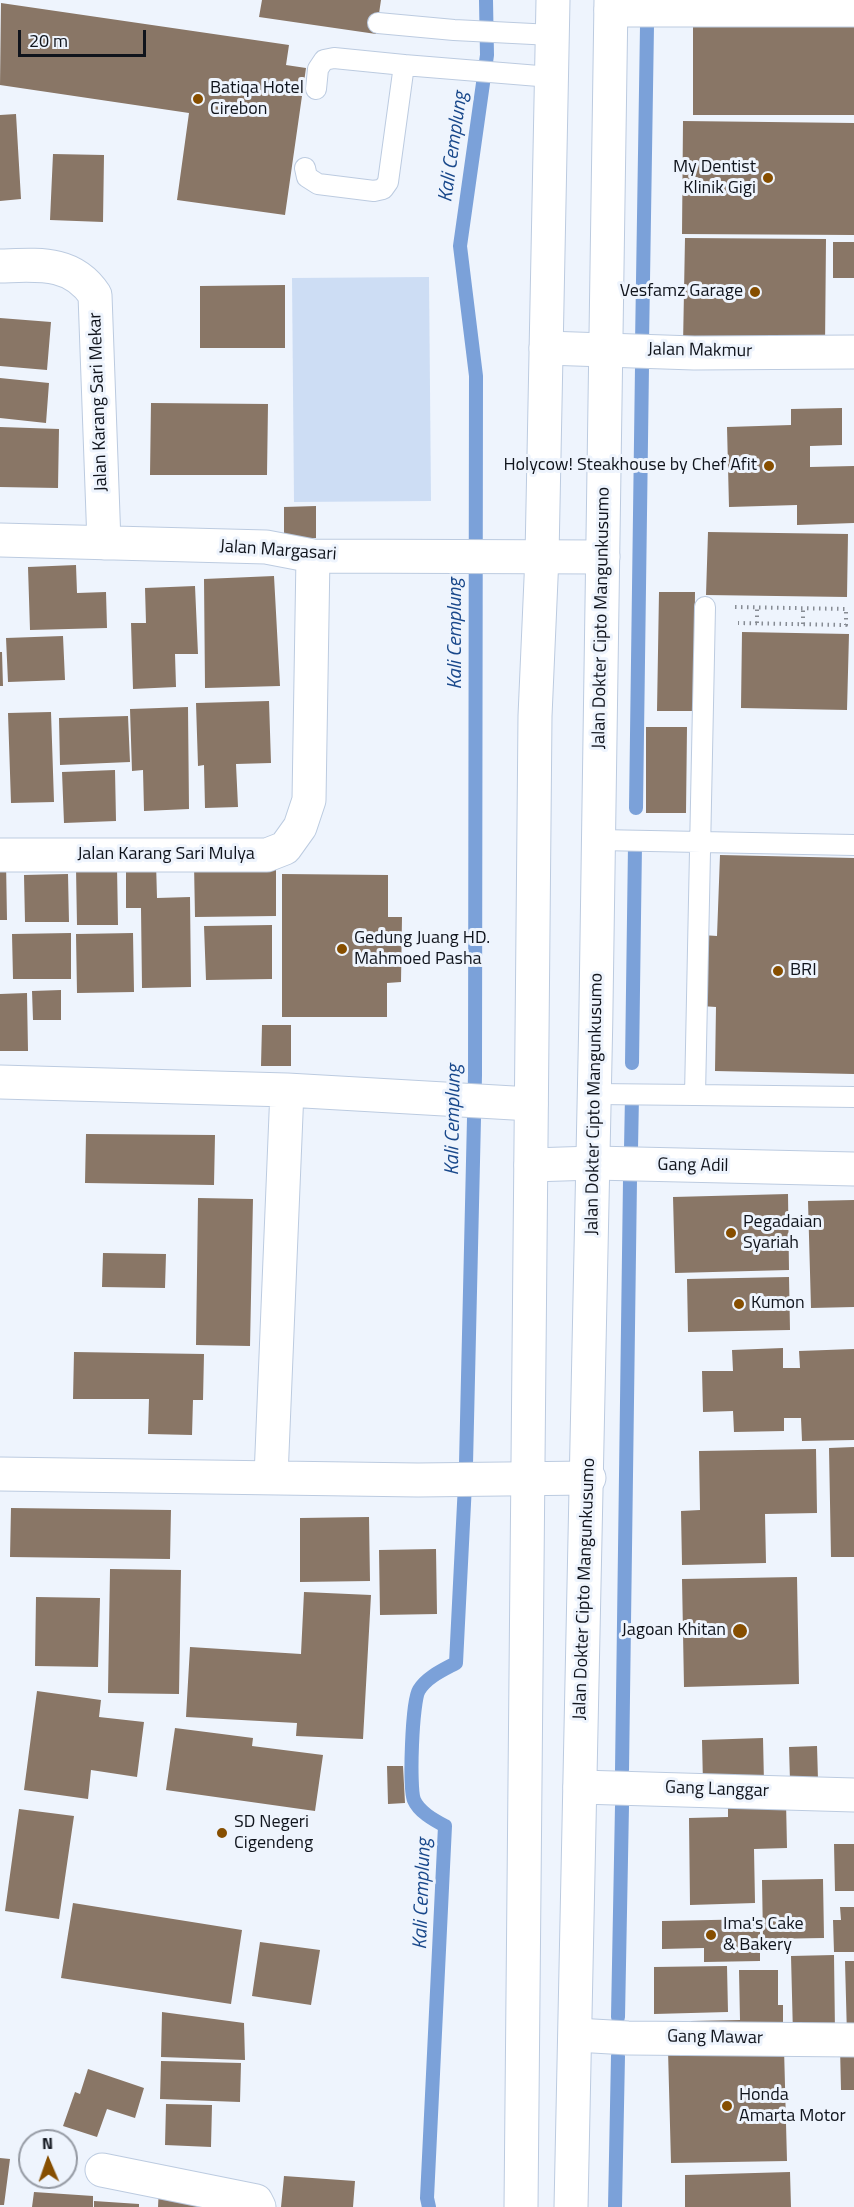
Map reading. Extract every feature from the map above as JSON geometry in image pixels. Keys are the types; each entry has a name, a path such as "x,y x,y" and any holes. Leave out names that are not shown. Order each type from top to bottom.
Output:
{"street":[{"path":"521,2207 519,1479 531,1166 535,716 531,556 546,348 551,77 537,34 553,0"},
{"path":"611,5 854,10"},
{"name":"Jalan Dokter Cipto Mangunkusumo","path":"571,2207 589,1478 611,5"},
{"name":"Jalan Karang Sari Mekar","path":"0,266 49,265 76,274 87,282 95,295 104,543"},
{"name":"Jalan Makmur","path":"546,348 694,352 854,352"},
{"name":"Jalan Margasari","path":"0,540 266,547 314,556 603,557"},
{"name":"Jalan Karang Sari Mulya","path":"0,855 267,855 285,848 300,827 309,800 314,556"},
{"path":"0,1082 287,1090 531,1104"},
{"path":"271,1477 287,1090"},
{"name":"Gang Adil","path":"531,1166 594,1163 854,1169"},
{"path":"0,1474 424,1480 589,1478"},
{"name":"Gang Langgar","path":"580,1787 854,1795"},
{"name":"Gang Mawar","path":"576,2035 854,2040"},
{"path":"102,2170 256,2201 259,2207"}],"lane":[{"path":"378,23 537,34"},
{"path":"316,89 318,69 324,60 334,58 551,77"},
{"path":"305,168 307,177 318,184 374,191 383,189 388,182 404,65"},
{"path":"695,1095 704,615"},
{"path":"598,840 854,845"},
{"path":"595,1094 854,1096"}],"path":[{"path":"757,607 757,623"},
{"path":"757,607 846,609 846,625 757,623 704,615 757,607"},
{"path":"803,608 803,624"}],"shaded area":[{"path":"429,277 431,501 294,502 292,278"}],"building":[{"path":"262,0 381,0 376,34 259,17"},
{"name":"Batiqa Hotel Cirebon","path":"1,3 289,45 286,65 306,68 285,215 177,200 189,113 0,85"},
{"path":"693,22 854,22 854,115 693,115"},
{"path":"16,114 21,199 0,201 0,115"},
{"name":"My Dentist Klinik Gigi","path":"683,121 854,123 854,235 682,234"},
{"path":"53,154 104,155 103,222 50,220"},
{"name":"Vesfamz Garage","path":"685,238 826,239 825,347 683,345"},
{"path":"833,242 854,242 854,278 833,278"},
{"path":"285,285 285,348 200,348 200,286"},
{"path":"0,318 51,322 47,370 0,366"},
{"path":"0,378 49,383 46,423 0,418"},
{"path":"151,403 268,404 267,475 150,475"},
{"name":"Holycow! Steakhouse by Chef Afit","path":"842,408 842,445 810,446 810,467 854,466 854,523 797,525 797,505 729,507 727,427 791,425 791,409"},
{"path":"0,427 59,429 58,488 0,487"},
{"path":"316,506 316,538 284,539 284,507"},
{"path":"708,532 848,534 847,597 706,595"},
{"path":"76,565 77,593 106,592 107,628 30,630 28,567"},
{"path":"274,576 280,686 205,688 204,579"},
{"path":"195,586 198,654 175,654 176,687 133,689 131,623 146,623 145,588"},
{"path":"659,592 695,592 694,711 657,711"},
{"path":"742,632 849,634 847,710 741,708"},
{"path":"63,636 65,680 8,682 6,638"},
{"path":"0,652 2,652 3,686 0,686"},
{"path":"269,701 271,763 236,764 238,807 205,808 204,765 198,766 196,703"},
{"path":"188,707 189,809 144,811 143,770 132,771 130,709"},
{"path":"51,712 54,802 11,803 8,713"},
{"path":"128,716 130,762 60,765 59,718"},
{"path":"646,727 687,727 686,813 646,813"},
{"path":"115,770 116,821 64,823 62,772"},
{"name":"BRI","path":"720,855 854,858 854,1074 715,1071 716,1007 701,1006 702,935 717,936"},
{"path":"0,861 6,861 7,920 0,920"},
{"path":"156,862 157,898 190,897 191,987 142,988 141,908 126,908 126,863"},
{"path":"276,862 276,916 195,917 194,864"},
{"path":"117,867 118,925 77,925 76,868"},
{"path":"68,874 69,922 25,922 24,875"},
{"name":"Gedung Juang HD. Mahmoed Pasha","path":"282,874 388,875 388,917 402,917 401,982 387,983 387,1017 282,1017"},
{"path":"272,925 272,979 206,980 204,926"},
{"path":"71,933 71,979 13,979 12,934"},
{"path":"133,933 134,992 77,993 76,934"},
{"path":"61,990 61,1020 33,1020 32,991"},
{"path":"27,993 28,1051 0,1051 0,994"},
{"path":"262,1025 291,1025 291,1066 261,1066"},
{"path":"86,1134 215,1135 214,1185 85,1183"},
{"name":"Pegadaian Syariah","path":"788,1194 789,1270 675,1273 673,1197"},
{"path":"198,1198 253,1199 250,1346 196,1345"},
{"path":"854,1200 854,1307 811,1308 808,1201"},
{"path":"103,1253 166,1254 165,1288 102,1287"},
{"name":"Kumon","path":"789,1277 790,1330 688,1332 687,1279"},
{"path":"783,1348 783,1368 800,1368 799,1351 854,1349 854,1440 802,1441 801,1418 784,1418 784,1431 734,1432 733,1411 703,1412 702,1371 733,1371 732,1350"},
{"path":"74,1352 204,1354 203,1400 193,1400 192,1435 148,1434 149,1399 73,1399"},
{"path":"854,1447 854,1557 831,1557 829,1448"},
{"path":"816,1449 817,1513 765,1514 766,1563 682,1565 681,1511 700,1510 699,1451"},
{"path":"11,1508 171,1510 170,1559 10,1557"},
{"path":"369,1517 370,1581 300,1582 300,1518"},
{"path":"436,1549 437,1614 380,1615 379,1550"},
{"path":"110,1569 181,1570 179,1694 108,1693"},
{"name":"Jagoan Khitan","path":"797,1577 799,1684 684,1687 682,1579"},
{"path":"304,1592 371,1595 363,1739 296,1736 297,1723 186,1717 190,1647 301,1654"},
{"path":"36,1597 100,1598 98,1667 35,1666"},
{"path":"37,1691 101,1700 99,1717 144,1722 137,1777 91,1770 88,1799 24,1790"},
{"path":"175,1728 253,1738 252,1746 323,1755 315,1811 166,1790"},
{"path":"763,1738 764,1783 703,1784 702,1740"},
{"path":"817,1746 818,1780 790,1781 789,1747"},
{"path":"387,1766 403,1766 405,1803 388,1804"},
{"path":"786,1801 787,1848 754,1849 755,1903 690,1905 689,1818 728,1817 728,1803"},
{"path":"19,1809 74,1816 59,1919 5,1911"},
{"path":"834,1844 854,1844 854,1891 835,1891"},
{"path":"823,1879 824,1938 763,1939 762,1880"},
{"path":"73,1903 242,1930 231,2004 61,1978"},
{"path":"840,1907 854,1907 854,1952 834,1952 833,1920 841,1920"},
{"name":"Ima's Cake & Bakery","path":"760,1919 760,1961 704,1962 704,1948 662,1949 662,1921"},
{"path":"260,1942 320,1950 311,2005 252,1996"},
{"path":"834,1955 835,2033 793,2035 791,1956"},
{"path":"845,1961 854,1961 854,2035 847,2036"},
{"path":"727,1966 728,2012 654,2014 654,1967"},
{"path":"739,1970 778,1970 778,2005 783,2005 783,2033 691,2036 691,2021 740,2020"},
{"path":"162,2012 244,2023 245,2060 161,2057"},
{"path":"840,2047 854,2047 854,2090 841,2090"},
{"name":"Honda Amarta Motor","path":"784,2048 787,2161 671,2163 668,2050"},
{"path":"161,2061 241,2063 240,2102 160,2099"},
{"path":"88,2069 144,2088 135,2118 107,2109 97,2137 63,2126 75,2092 80,2094"},
{"path":"166,2104 212,2105 211,2147 165,2145"},
{"path":"0,2158 10,2159 4,2205 0,2205"},
{"path":"790,2172 791,2207 685,2207 685,2175"},
{"path":"284,2176 355,2181 353,2207 281,2207"},
{"path":"159,2187 222,2207 158,2207"},
{"path":"34,2192 93,2196 93,2207 32,2207"},
{"path":"94,2201 139,2204 139,2207 94,2207"}],"waterway":[{"name":"Kali Cemplung","path":"429,2207 427,2198 445,1826 423,1812 414,1800 412,1745 419,1690 431,1678 456,1663 466,1464 475,1075 476,376 460,246 487,55 486,0"},
{"path":"642,344 647,26"},
{"path":"636,808 642,367"},
{"path":"632,1063 635,845"},
{"path":"631,1149 632,1096"},
{"path":"622,1770 630,1180"},
{"path":"618,2017 622,1806"},
{"path":"615,2207 618,2056"}],"place":[{"name":"Batiqa Hotel Cirebon","path":"198,99"},
{"name":"My Dentist Klinik Gigi","path":"768,178"},
{"name":"Vesfamz Garage","path":"755,292"},
{"name":"Holycow! Steakhouse by Chef Afit","path":"769,466"},
{"name":"Gedung Juang HD. Mahmoed Pasha","path":"342,949"},
{"name":"BRI","path":"778,971"},
{"name":"Pegadaian Syariah","path":"731,1233"},
{"name":"Kumon","path":"739,1304"},
{"name":"Jagoan Khitan","path":"740,1631"},
{"name":"SD Negeri Cigendeng","path":"222,1833"},
{"name":"Ima's Cake & Bakery","path":"711,1935"},
{"name":"Honda Amarta Motor","path":"727,2106"}]}
